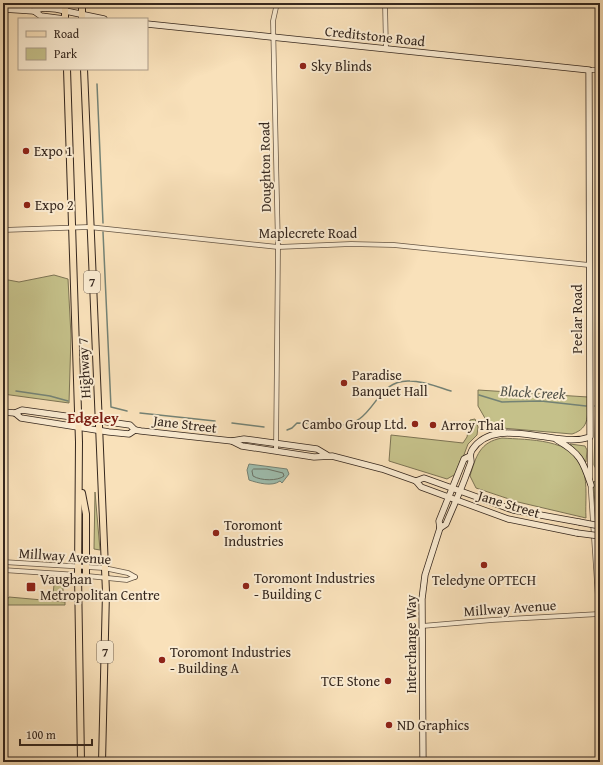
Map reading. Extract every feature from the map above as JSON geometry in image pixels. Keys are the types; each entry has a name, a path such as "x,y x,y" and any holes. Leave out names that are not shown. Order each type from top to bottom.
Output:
{"main road":[{"path":"64,18 65,3"},
{"path":"82,3 82,17"},
{"name":"Highway 7","path":"67,70 80,480 78,574 82,762"},
{"name":"Highway 7","path":"84,70 104,578 106,592 102,762"},
{"path":"80,480 86,514 86,576"}],"street":[{"name":"Doughton Road","path":"276,451 278,247 273,14 277,3"},
{"path":"385,3 386,49"},
{"path":"3,9 34,11 43,8 64,10 82,17 93,18"},
{"path":"34,11 41,16 56,18"},
{"name":"Creditstone Road","path":"148,24 600,70"},
{"name":"Peelar Road","path":"589,70 590,437"},
{"name":"Maplecrete Road","path":"3,230 90,226 278,247 352,244 394,245 589,265"},
{"name":"Jane Street","path":"3,412 15,413 22,410 98,422 130,425 135,430 232,441 244,439 277,443 317,449 327,456"},
{"name":"Jane Street","path":"15,413 21,418 98,431 129,434 135,430"},
{"path":"453,488 464,459 470,456 479,442 498,433 526,434 555,439 580,440 590,437 591,485 600,628"},
{"path":"555,439 574,450 579,456 584,464 591,485"},
{"name":"Jane Street","path":"232,441 242,446 314,457 327,456 382,469 416,480 424,478 513,510 600,526"},
{"path":"456,499 471,462 470,456"},
{"name":"Jane Street","path":"416,480 422,488 508,519 577,533 600,536"},
{"name":"Interchange Way","path":"423,762 422,626 425,575 440,528 440,521 453,488"},
{"name":"Interchange Way","path":"440,528 446,524 456,499"},
{"name":"Millway Avenue","path":"3,562 104,568 128,573 135,577 127,580 78,574 3,570"},
{"name":"Millway Avenue","path":"422,626 492,620 599,614"}],"green space":[{"path":"54,275 68,279 71,336 69,403 3,394 3,279 19,282"},
{"path":"478,390 588,397 587,420 582,428 572,434 490,427 478,406"},
{"path":"596,398 600,398 600,470 596,469 594,465"},
{"path":"475,419 478,427 477,435 468,444 456,476 454,475 447,479 389,461 391,435 463,443 467,437 470,420"},
{"path":"502,438 549,443 570,451 578,459 585,475 586,518 518,502 476,488 470,476 477,456 489,443"},
{"path":"570,444 585,446 587,450 586,462"},
{"path":"600,480 600,513 596,513 593,482"},
{"path":"95,492 100,550 94,549"},
{"path":"57,582 63,583 63,598 56,597 53,594 54,585"},
{"path":"9,597 65,602 65,605 3,605"}],"water":[{"path":"249,464 287,469 289,474 282,483 280,481 273,484 265,484 249,480 247,470"}],"waterway":[{"path":"97,84 103,223"},
{"path":"103,232 111,407 127,411"},
{"name":"Black Creek","path":"3,336 6,353 3,357"},
{"name":"Black Creek","path":"335,425 349,424 359,419 367,412 388,387 398,382 420,382 451,391"},
{"name":"Black Creek","path":"16,391 50,396 68,401"},
{"name":"Black Creek","path":"479,395 502,402 541,401 586,406"},
{"name":"Black Creek","path":"595,406 600,406"},
{"name":"Black Creek","path":"140,413 215,421"},
{"name":"Black Creek","path":"232,423 264,427"},
{"name":"Black Creek","path":"287,430 292,428 297,423 327,424"}],"place":[{"name":"Sky Blinds","path":"303,66"},
{"name":"Expo 1","path":"26,151"},
{"name":"Expo 2","path":"27,205"},
{"name":"Paradise Banquet Hall","path":"344,383"},
{"name":"Cambo Group Ltd.","path":"415,424"},
{"name":"Arroy Thai","path":"433,425"},
{"name":"Toromont Industries","path":"216,533"},
{"name":"Teledyne OPTECH","path":"484,565"},
{"name":"Toromont Industries - Building C","path":"246,586"},
{"name":"Vaughan Metropolitan Centre","path":"31,587"},
{"name":"Toromont Industries - Building A","path":"162,660"},
{"name":"TCE Stone","path":"388,681"},
{"name":"ND Graphics","path":"389,725"}],"district":[{"name":"Edgeley","path":"93,417"}]}
